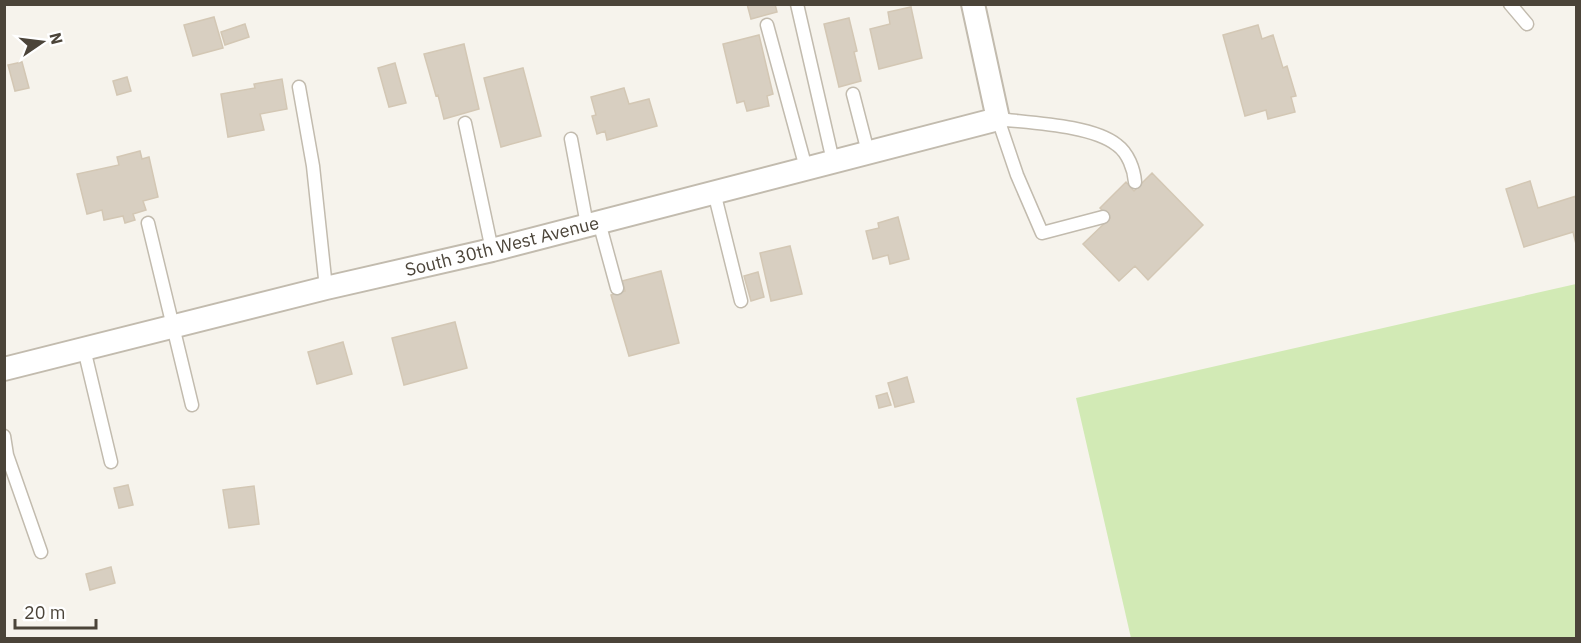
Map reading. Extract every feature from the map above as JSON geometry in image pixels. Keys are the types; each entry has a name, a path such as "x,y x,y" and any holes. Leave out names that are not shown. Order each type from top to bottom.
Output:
{"street":[{"path":"973,4 999,119"},
{"name":"South 30th West Avenue","path":"4,369 326,288 492,250 999,119"}],"lane":[{"path":"797,4 833,161"},
{"path":"1510,4 1527,24"},
{"path":"767,26 806,168"},
{"path":"299,87 313,166 326,288"},
{"path":"853,94 868,152"},
{"path":"1103,217 1042,233 1017,176 999,119 1090,131 1118,145 1134,169 1135,182"},
{"path":"465,123 492,250"},
{"path":"571,139 593,223 617,288"},
{"path":"714,192 741,301"},
{"path":"147,223 192,405"},
{"path":"84,349 111,462"},
{"path":"4,436 8,455 40,552"}],"green space":[{"path":"1576,284 1576,638 1131,638 1076,398"}],"building":[{"path":"747,4 775,4 777,12 751,19"},
{"path":"911,7 922,58 879,69 870,29 890,24 888,12"},
{"path":"214,17 223,48 193,56 184,25"},
{"path":"849,18 861,81 839,87 824,24"},
{"path":"245,24 249,37 225,45 221,32"},
{"path":"1258,25 1262,39 1273,35 1283,68 1287,66 1296,96 1291,97 1295,112 1268,119 1266,110 1245,116 1223,35"},
{"path":"759,35 773,94 767,96 769,106 747,111 744,101 737,103 723,44"},
{"path":"464,44 479,109 444,119 424,54"},
{"path":"22,62 29,88 15,91 8,65"},
{"path":"395,63 406,103 389,107 378,68"},
{"path":"523,68 541,136 501,147 484,78"},
{"path":"127,77 131,91 117,95 113,81"},
{"path":"282,79 287,109 260,114 264,130 228,137 221,94 255,88 254,84"},
{"path":"624,88 629,104 649,99 657,126 607,140 605,131 597,134 592,116 596,115 591,97"},
{"path":"140,151 142,159 149,157 158,197 143,201 146,210 133,214 135,220 125,223 123,216 104,220 102,210 87,214 77,174 119,165 117,157"},
{"path":"1152,173 1203,225 1148,280 1135,266 1119,281 1083,244 1110,218 1100,208 1126,182 1134,191"},
{"path":"1530,181 1538,208 1576,196 1576,244 1573,232 1524,247 1506,189"},
{"path":"898,217 909,259 890,264 888,255 873,259 866,231 879,228 878,223"},
{"path":"790,246 802,294 771,301 760,253"},
{"path":"661,271 679,343 629,356 611,295 625,291 622,281"},
{"path":"758,272 764,297 751,301 744,276"},
{"path":"455,322 467,368 404,385 392,338"},
{"path":"343,342 352,374 317,384 308,352"},
{"path":"907,377 914,402 895,407 888,383"},
{"path":"887,393 891,405 879,408 876,396"},
{"path":"128,485 133,505 119,508 114,488"},
{"path":"254,486 259,524 229,528 223,490"},
{"path":"111,567 115,583 90,590 86,574"}]}
